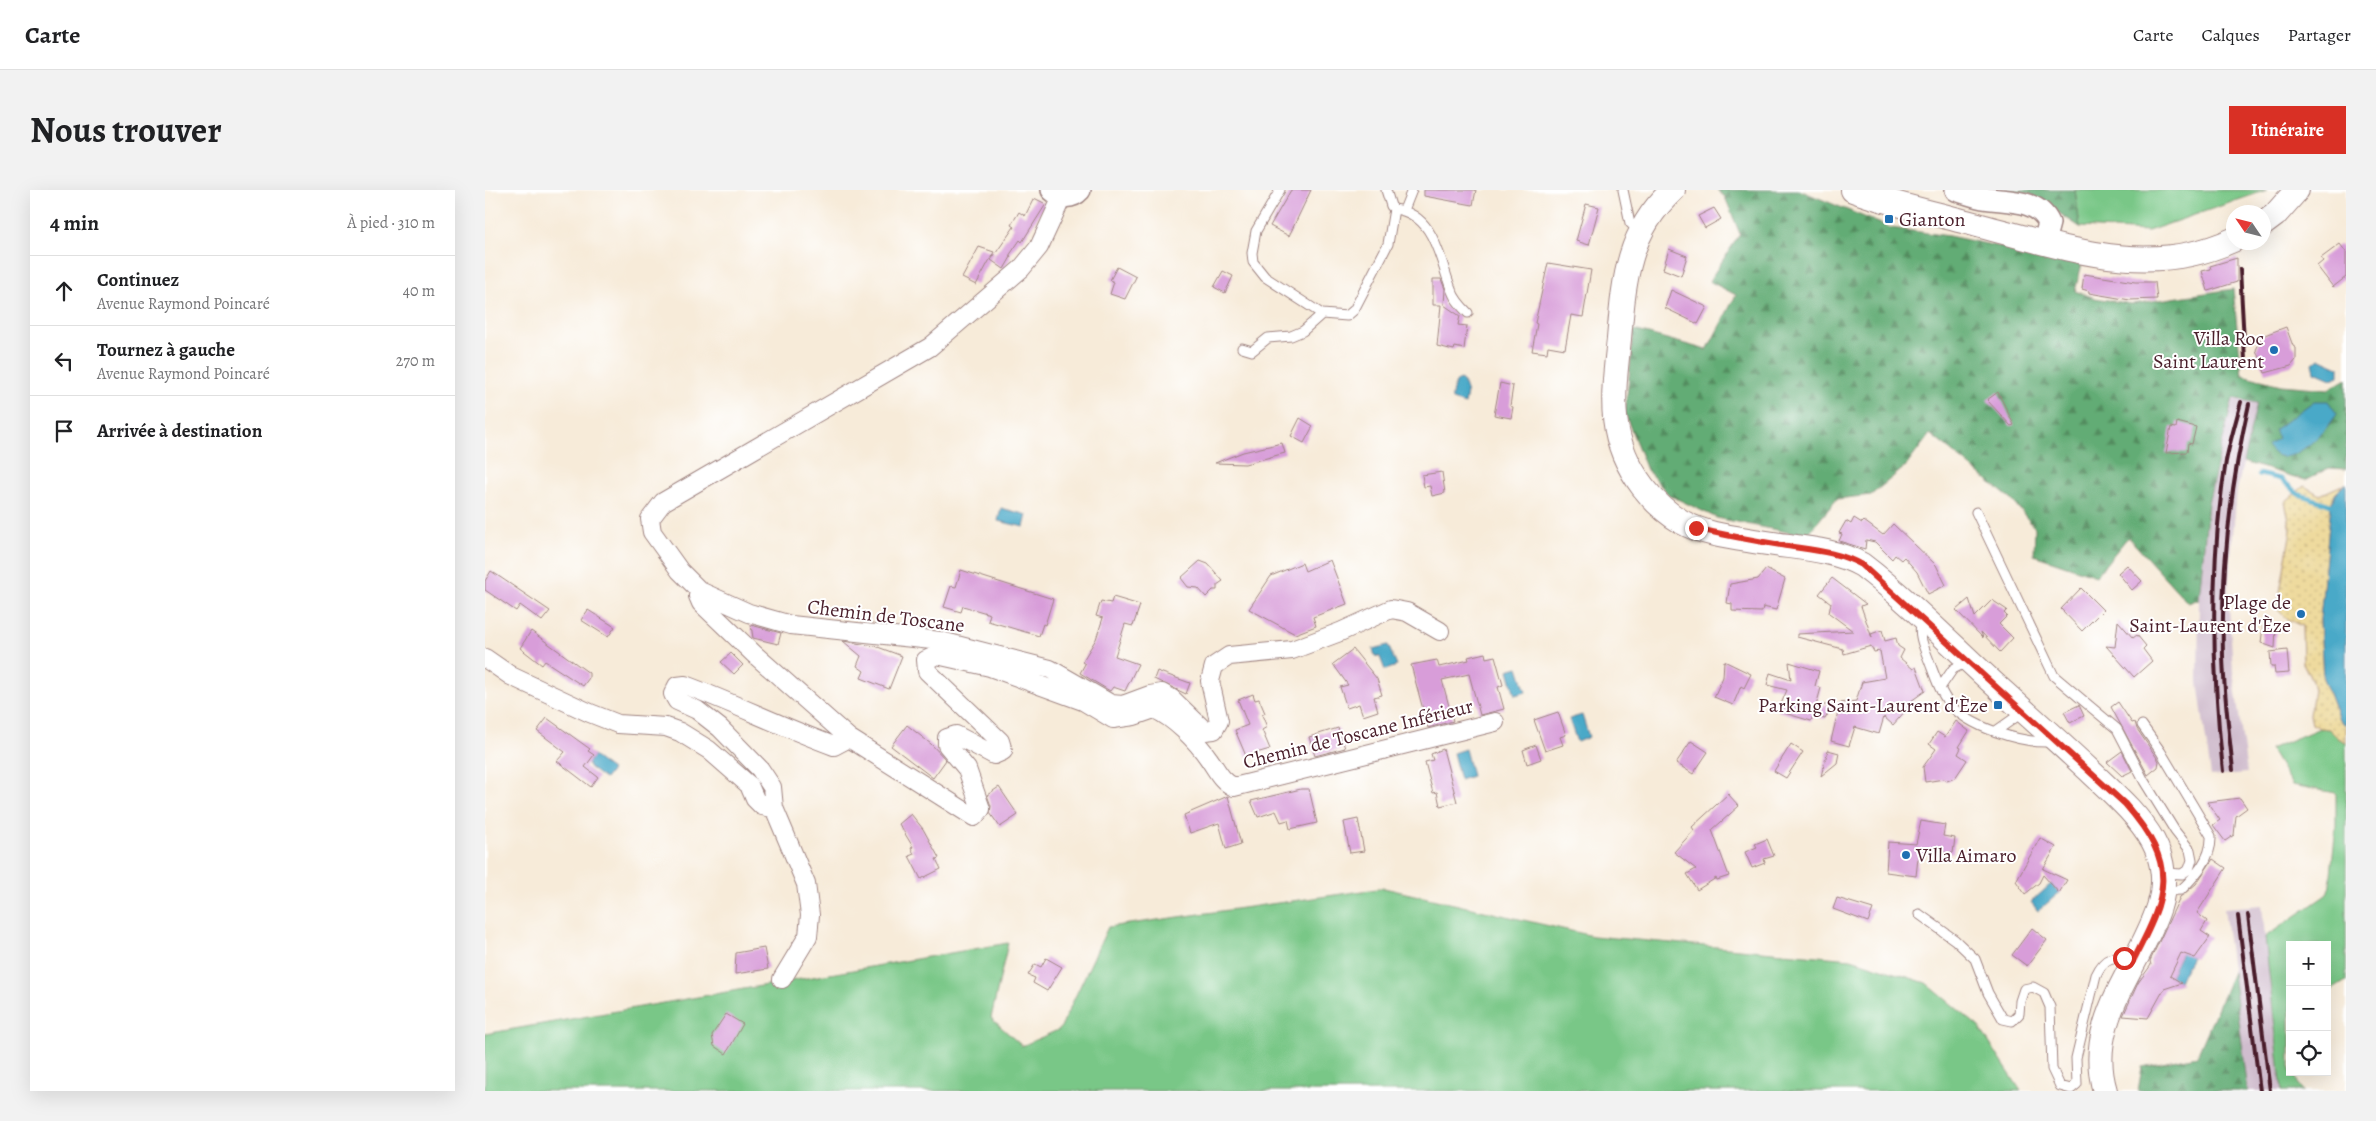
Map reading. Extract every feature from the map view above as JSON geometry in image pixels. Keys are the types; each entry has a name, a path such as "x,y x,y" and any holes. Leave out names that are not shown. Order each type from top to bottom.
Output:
{"main road":[{"path":"1853,190 2107,258 2152,259 2202,251 2226,242"},
{"path":"2271,218 2297,190"},
{"path":"1669,193 1640,233 1629,260 1623,288 1613,399 1619,443 1630,468 1659,505 1681,522 1696,528 1821,551 1854,560 1869,571 2058,741 2125,804 2139,820 2153,842 2160,858 2163,882 2152,926 2133,961 2106,1019 2100,1066 2105,1091"}],"street":[{"path":"1956,190 1981,198 2025,203 2038,209 2046,216 2049,223 2044,242"},
{"path":"783,979 808,936 811,915 806,884 774,808 772,788 760,769 719,728 697,710 677,701 673,694 677,686 685,685 834,746 849,738 754,654 701,603 698,596 700,591 680,571 652,532 650,519 663,502 930,347 1021,269 1039,247 1065,192"},
{"name":"Chemin de Toscane","path":"700,591 749,613 791,625 941,641 1051,669 1111,704 1123,705 1150,695 1162,694 1171,698 1205,731 1214,730 1219,721 1210,681 1214,666 1229,656 1292,650 1340,632 1391,609 1407,612 1440,631"},
{"name":"Chemin de Toscane Inférieur","path":"849,738 975,818 981,809 967,769 947,745 947,738 956,735 994,755 1003,751 1001,741 927,671 926,660 937,655 990,667 1033,682 1083,701 1113,719 1135,716 1154,709 1167,714 1208,757 1224,782 1235,787 1495,722"},
{"path":"485,658 511,676 590,714 618,724 666,727 681,732 709,750 749,785 755,799 762,806 774,808"}],"lane":[{"path":"1280,190 1256,231 1251,253 1253,262 1265,276 1322,314 1347,316 1354,310 1388,244 1399,209 1412,190"},
{"path":"1386,190 1391,206 1425,224 1432,234 1452,292 1468,313"},
{"path":"1623,190 1630,223 1640,233"},
{"path":"1242,348 1252,352 1268,338 1291,336 1303,331 1322,314"},
{"path":"1975,512 2054,676 2117,729 2144,781 2175,831 2190,850 2192,860 2189,869 2163,882"},
{"path":"1923,619 1919,627 1940,688 1957,712 1973,722 1996,731 2043,742 2058,741"},
{"path":"1940,688 1953,669 1969,661"},
{"path":"1996,731 2016,717 2020,708"},
{"path":"2142,725 2211,836 2211,848 2203,865 2181,890 2163,882"},
{"path":"1919,914 1955,940 1975,959 1988,992 2003,1019 2012,1021 2019,1014 2020,1000 2025,989 2033,987 2044,993 2050,1007 2052,1069 2060,1086 2071,1089 2077,1084 2077,1058 2096,975 2102,962 2113,958 2133,961"}],"shaded area":[{"path":"2233,398 2257,403 2237,490 2228,589 2233,671 2247,773 2211,776 2198,682 2199,599 2208,503"},
{"path":"2262,905 2282,1091 2248,1091 2224,908"}],"green space":[{"path":"1717,190 1799,190 1891,228 1949,236 2082,264 2075,291 2095,298 2132,304 2233,289 2242,375 2281,385 2329,389 2346,379 2346,469 2329,468 2305,480 2243,462 2257,403 2233,398 2208,503 2199,599 2188,603 2128,537 2096,576 2034,555 2035,528 2012,500 1930,434 1906,466 1871,495 1837,499 1806,536 1717,518 1669,495 1647,470 1625,414 1634,330 1707,350 1736,295 1709,281 1740,234 1725,197"},
{"path":"2005,190 2075,190 2080,227 2030,194"},
{"path":"2075,190 2267,190 2148,231 2080,227"},
{"path":"2320,728 2329,729 2338,738 2346,742 2346,981 2331,990 2331,941 2286,941 2286,1076 2295,1076 2299,1086 2304,1091 2282,1091 2265,937 2329,893 2336,826 2336,793 2292,785 2270,749"},
{"path":"1384,888 1593,936 1851,959 1926,983 1979,1027 2021,1091 485,1091 485,1034 1008,943 991,1018 1022,1046 1060,1029 1108,927"},
{"path":"2233,972 2248,1091 2138,1091 2142,1067 2197,1056"}],"sand":[{"name":"Plage de Saint-Laurent d'Èze","path":"2342,485 2331,505 2320,620 2323,678 2338,717 2346,726 2346,742 2338,738 2329,729 2320,728 2312,724 2310,715 2314,690 2312,681 2303,663 2302,626 2287,619 2277,609 2291,530 2285,502 2304,486 2320,495"}],"water":[{"path":"2319,358 2339,367 2339,376 2331,379 2315,372 2313,363"},
{"path":"1460,379 1463,381 1467,393 1465,404 1452,400 1453,389"},
{"path":"2314,401 2328,401 2337,414 2320,435 2303,449 2287,456 2275,454 2267,446 2278,438 2274,430"},
{"path":"2346,483 2346,726 2338,717 2323,678 2320,620 2331,505 2335,494"},
{"path":"1001,508 1027,515 1024,527 998,521"},
{"path":"1388,645 1397,666 1385,670 1380,657 1375,656 1373,649"},
{"path":"1518,667 1526,692 1515,695 1508,670"},
{"path":"1582,715 1589,737 1577,742 1569,719"},
{"path":"1465,749 1472,776 1460,780 1453,753"},
{"path":"593,756 612,770 605,779 589,767 588,763"},
{"path":"2051,884 2059,893 2038,911 2031,902"},
{"path":"2182,952 2192,957 2179,981 2170,976"}],"building":[{"path":"1291,190 1311,190 1289,236 1270,226"},
{"path":"1424,190 1476,190 1473,205 1424,196"},
{"path":"1034,198 1046,204 1022,242 1020,240 1009,256 1011,257 1004,269 991,260 1014,227 1011,225 1019,212 1025,216"},
{"path":"1586,204 1599,207 1589,245 1576,241"},
{"path":"1714,208 1721,219 1705,228 1698,216"},
{"path":"2340,244 2346,252 2346,277 2333,287 2317,266 2323,261 2321,258"},
{"path":"979,247 994,252 976,285 962,278"},
{"path":"1669,249 1687,256 1681,276 1663,269"},
{"path":"2237,258 2237,282 2208,291 2202,271 2211,269 2210,266"},
{"path":"1548,263 1591,270 1583,317 1571,315 1565,349 1548,346 1547,353 1532,351 1537,324 1535,323"},
{"path":"1117,267 1136,277 1125,299 1110,294 1114,282 1110,280"},
{"path":"1223,271 1233,276 1225,293 1214,287"},
{"path":"2084,274 2135,282 2155,282 2157,299 2130,300 2089,293 2089,291 2082,289"},
{"path":"1433,279 1441,279 1445,289 1444,305 1460,316 1458,325 1467,326 1464,349 1455,347 1454,350 1437,346 1441,305 1433,305"},
{"path":"1671,290 1707,307 1698,324 1665,308"},
{"name":"Villa Roc Saint Laurent","path":"2286,327 2293,346 2296,348 2296,360 2291,366 2265,373 2256,350 2262,336"},
{"path":"1500,383 1513,386 1510,406 1513,407 1511,418 1494,415"},
{"path":"1998,392 2014,425 2011,426 1987,400"},
{"path":"1300,418 1313,426 1304,443 1291,436"},
{"path":"2177,422 2196,427 2192,444 2188,443 2187,452 2166,453 2171,427 2176,428"},
{"path":"1282,443 1285,453 1245,464 1215,463 1243,452"},
{"path":"1442,472 1445,493 1432,496 1430,486 1424,487 1422,475"},
{"path":"1854,518 1862,523 1864,521 1883,535 1893,524 1936,565 1946,585 1928,594 1917,572 1904,557 1901,560 1895,555 1892,559 1875,542 1866,540 1865,549 1839,541 1842,534 1839,533 1846,521 1851,524"},
{"path":"1330,560 1347,604 1313,617 1316,626 1295,634 1249,609 1271,576 1302,563 1305,571"},
{"path":"1200,561 1208,564 1223,581 1217,585 1217,590 1213,590 1206,597 1198,588 1188,587 1181,578"},
{"path":"2127,565 2142,581 2132,590 2118,573"},
{"path":"1766,569 1785,579 1776,610 1763,607 1762,612 1732,611 1732,604 1727,603 1730,584 1758,579"},
{"path":"961,570 1053,599 1045,625 1043,624 1039,636 988,621 990,614 963,606 961,612 944,607 951,586 956,587"},
{"path":"491,571 550,611 542,621 520,605 516,611 485,590 485,581"},
{"path":"1832,578 1866,604 1861,606 1872,638 1871,634 1882,630 1885,641 1896,638 1898,646 1904,650 1900,658 1913,669 1916,667 1925,691 1911,701 1913,702 1893,725 1884,717 1879,734 1855,727 1849,746 1831,741 1840,703 1856,701 1862,682 1885,678 1880,651 1874,652 1871,646 1844,654 1843,649 1797,637 1797,634 1853,631 1829,613 1831,603 1819,594"},
{"path":"2081,588 2103,610 2082,631 2061,609"},
{"path":"1113,597 1140,605 1133,626 1125,624 1115,656 1138,664 1125,691 1113,687 1110,691 1080,673 1085,664 1082,662 1096,639 1103,618 1096,616 1101,601 1111,603"},
{"path":"1969,599 1975,617 1992,600 2007,610 2004,613 2007,616 1999,624 2013,638 2000,652 1981,632 1983,638 1956,610"},
{"path":"588,610 615,627 608,637 581,620"},
{"path":"2118,621 2133,638 2137,635 2146,646 2143,649 2152,661 2134,677 2106,646 2115,647"},
{"path":"751,625 781,633 778,644 753,638"},
{"path":"2263,626 2276,626 2275,648 2261,643"},
{"path":"531,631 589,673 589,678 583,686 545,661 542,665 520,648"},
{"path":"843,641 875,646 902,656 889,689 861,678 864,671 857,666 861,656"},
{"path":"1353,649 1377,679 1382,695 1374,697 1378,711 1363,716 1359,704 1347,708 1340,687 1348,685 1333,664"},
{"path":"2287,650 2289,673 2275,674 2274,666 2271,666 2270,652"},
{"path":"731,653 743,665 734,674 721,662"},
{"path":"1485,653 1486,658 1495,656 1503,685 1498,687 1504,709 1480,715 1469,674 1442,680 1453,721 1428,728 1411,665 1437,660 1439,667 1469,660 1468,657"},
{"path":"1724,661 1751,674 1744,688 1741,686 1733,705 1714,697 1723,677"},
{"path":"1789,662 1819,671 1815,686 1821,688 1816,706 1834,704 1825,719 1813,716 1811,721 1778,711 1787,690 1767,685 1770,673 1791,680"},
{"path":"1157,671 1190,683 1186,694 1154,679"},
{"path":"1253,694 1255,700 1259,699 1265,713 1262,715 1267,727 1262,730 1270,749 1246,756 1235,730 1248,725 1238,700"},
{"path":"2118,702 2132,723 2135,722 2137,729 2159,761 2158,767 2148,775 2111,707"},
{"path":"2079,705 2084,716 2070,723 2064,712"},
{"path":"1558,712 1566,735 1560,737 1563,745 1545,751 1534,720"},
{"path":"547,718 590,749 588,751 594,755 585,767 598,777 591,787 557,761 565,752 537,731"},
{"path":"1956,721 1969,731 1959,747 1961,748 1958,754 1967,760 1955,778 1947,781 1944,779 1925,782 1923,767 1936,749 1929,744 1937,732 1945,737"},
{"path":"907,725 931,744 946,760 933,778 891,746"},
{"path":"1338,728 1345,748 1315,756 1309,737"},
{"path":"1691,741 1708,752 1693,774 1676,763"},
{"path":"1791,744 1803,752 1786,778 1774,771"},
{"path":"1536,745 1541,759 1527,764 1523,750"},
{"path":"1443,749 1457,802 1440,806 1437,792 1433,793 1425,762 1433,760 1431,754"},
{"path":"1828,750 1839,753 1837,763 1821,776"},
{"path":"2122,751 2132,771 2122,776 2107,762"},
{"path":"999,787 1018,815 1000,827 990,813 991,806 987,795"},
{"path":"1301,789 1309,789 1317,823 1290,829 1288,820 1281,822 1276,811 1258,817 1251,801"},
{"path":"1728,794 1739,806 1712,830 1729,876 1717,880 1716,878 1697,890 1687,874 1696,869 1674,852 1694,830 1692,827"},
{"path":"1228,796 1241,844 1226,849 1219,823 1190,833 1184,815"},
{"path":"2240,798 2247,808 2236,816 2234,835 2225,841 2213,825 2220,820 2207,802"},
{"path":"911,814 923,829 939,858 936,859 941,869 921,879 909,856 914,854 911,848 913,847 899,824"},
{"path":"1358,819 1364,851 1350,853 1344,822"},
{"name":"Villa Aimaro","path":"1921,821 1945,825 1943,836 1955,838 1953,853 1925,852 1924,858 1918,858 1916,876 1886,872 1888,842 1916,844"},
{"path":"2040,838 2056,847 2043,869 2067,880 2059,893 2043,875 2039,883 2025,894 2016,881"},
{"path":"1767,839 1774,856 1764,859 1765,863 1752,868 1745,852 1757,847 1755,844"},
{"path":"2213,859 2226,868 2197,913 2207,921 2201,931 2210,937 2195,958 2181,953 2170,976 2182,983 2164,989 2148,1018 2123,1016 2138,983 2151,965 2150,961 2180,897 2196,884"},
{"path":"1837,898 1873,909 1868,922 1833,909"},
{"path":"2032,928 2047,940 2027,966 2012,955"},
{"path":"764,948 768,969 735,974 736,953"},
{"path":"1046,958 1062,967 1047,991 1033,983 1035,978 1028,975 1035,964 1041,967"},
{"path":"726,1014 743,1024 726,1054 714,1046 712,1035"}],"waterway":[{"path":"2259,474 2281,479 2298,494 2331,505"}],"railway":[{"path":"2240,269 2245,360"},
{"path":"2223,771 2216,693 2215,577 2217,538 2226,461 2241,402"},
{"path":"2233,770 2224,670 2225,561 2232,498 2249,404"},
{"path":"2248,915 2270,1091"},
{"path":"2238,916 2260,1091"}],"place":[{"name":"Gianton","path":"1889,219"},
{"name":"Villa Roc Saint Laurent","path":"2274,350"},
{"name":"Plage de Saint-Laurent d'Èze","path":"2301,614"},
{"name":"Parking Saint-Laurent d'Èze","path":"1998,705"},
{"name":"Villa Aimaro","path":"1906,855"}],"route":[{"path":"1696,528 1821,551 1843,556 1862,565 2058,741 2125,804 2139,820 2153,842 2160,858 2164,881 2159,906 2152,926 2133,961 2124,958"}]}
